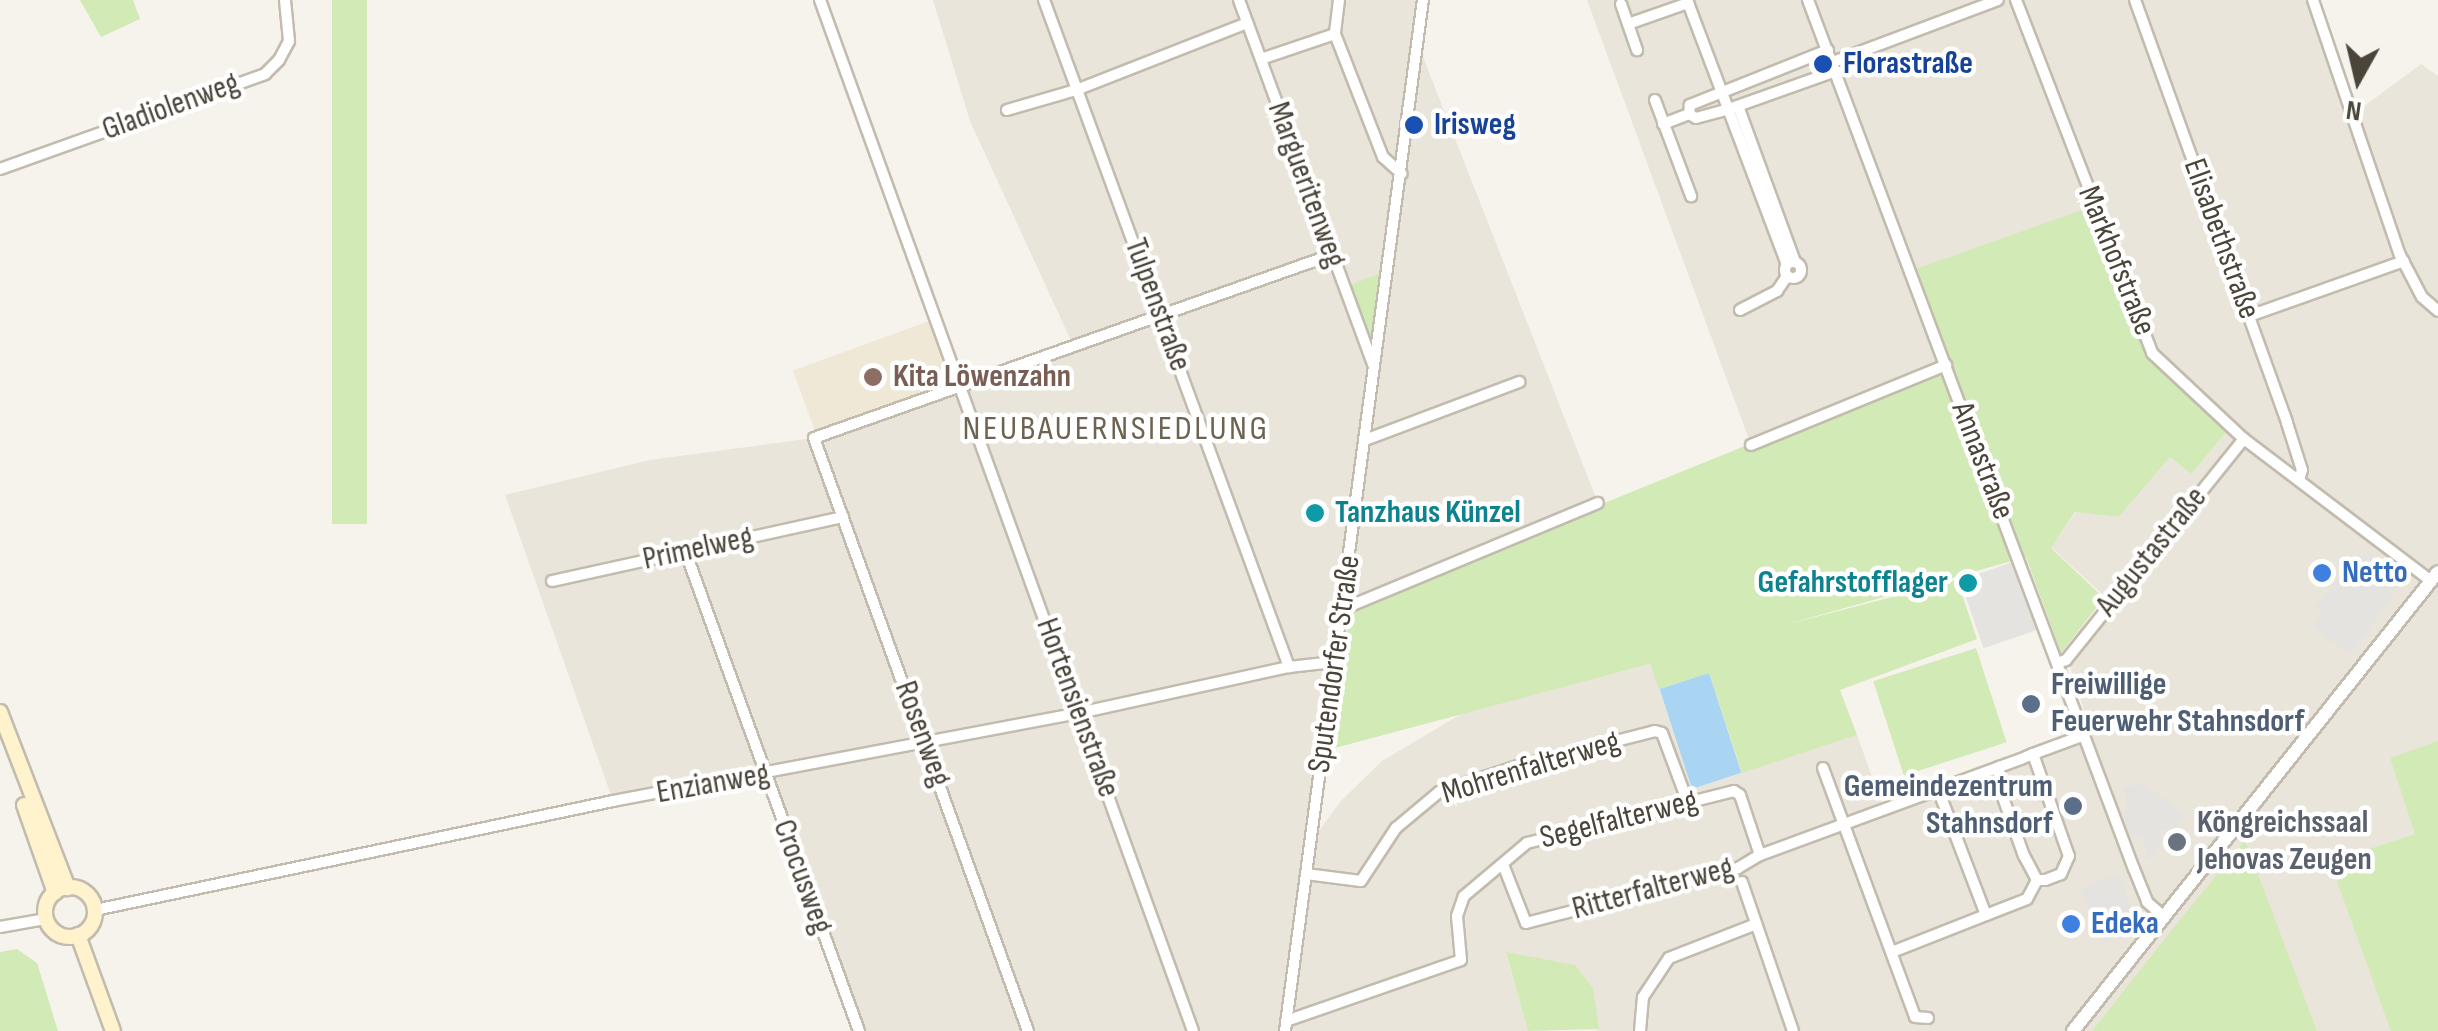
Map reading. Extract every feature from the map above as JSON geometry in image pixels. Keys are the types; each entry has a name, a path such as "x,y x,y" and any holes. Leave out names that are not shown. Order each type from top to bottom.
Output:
{"main road":[{"path":"0,712 61,890"},
{"path":"0,739 61,890"},
{"path":"61,890 82,891 94,910 91,925 78,936 59,934 46,919 46,905 61,890"},
{"path":"78,936 113,1031"}],"street":[{"name":"Gladiolenweg","path":"0,169 265,74 279,60 289,41 285,0"},
{"name":"Hortensienstraße","path":"820,0 1193,1031"},
{"name":"Tulpenstraße","path":"1044,0 1289,667"},
{"name":"Margueritenweg","path":"1239,0 1375,369"},
{"path":"1339,0 1335,34 1383,157 1402,174"},
{"name":"Sputendorfer Straße","path":"1286,1026 1424,0"},
{"name":"Annastraße","path":"1808,0 2082,736 2147,902 2164,917"},
{"path":"1689,114 1690,105 1722,92 1832,61 1998,0"},
{"name":"Markhofstraße","path":"2016,0 2152,353 2244,439 2434,576"},
{"name":"Elisabethstraße","path":"2135,0 2302,470 2299,480"},
{"path":"2313,0 2404,261 2422,296 2438,311"},
{"path":"1628,24 1688,2 1722,92 1734,108 1790,267 1777,291 1740,310"},
{"path":"1622,4 1637,50"},
{"path":"1006,110 1076,90 1246,22"},
{"path":"1262,60 1335,34"},
{"path":"1689,114 1696,118 1734,108 1832,61"},
{"path":"1655,100 1691,196"},
{"path":"1664,124 1689,114"},
{"path":"959,386 1331,256"},
{"path":"2249,316 2404,261"},
{"path":"1751,445 1946,365"},
{"path":"1365,440 1519,382"},
{"name":"Rosenweg","path":"959,386 814,438 1028,1031"},
{"name":"Augustastraße","path":"2058,663 2244,439"},
{"path":"1343,609 1598,503"},
{"name":"Primelweg","path":"552,580 843,517"},
{"name":"Crocusweg","path":"686,553 858,1031"},
{"path":"2073,1031 2434,576"},
{"name":"Enzianweg","path":"94,910 612,802 1079,713 1289,667 1334,662"},
{"name":"Mohrenfalterweg","path":"1306,874 1361,881 1396,828 1439,792 1518,766 1655,732 1662,733 1688,802"},
{"name":"Ritterfalterweg","path":"1504,867 1526,922 1738,868 1760,855 2082,736"},
{"path":"1892,952 2027,899 2037,880 2061,874 2069,856 2033,754"},
{"path":"1999,767 1999,786 2037,880"},
{"path":"1823,768 1839,826 1915,1017 1928,1018"},
{"path":"1938,790 1986,915"},
{"name":"Segelfalterweg","path":"1286,1026 1461,960 1456,916 1464,896 1483,876 1504,867 1508,857 1526,843 1734,792 1740,796 1760,855"},
{"path":"1742,882 1794,1031"},
{"path":"0,927 46,919"},
{"path":"1640,1031 1644,997 1669,958 1756,924"}],"shaded area":[{"path":"933,0 1418,0 1411,53 1423,57 1598,503 1350,606 1336,604 1304,862 1315,863 1319,831 1340,802 1382,761 1463,713 1651,664 1692,789 1857,735 1885,813 2092,736 2070,666 2113,604 2051,547 2076,512 2119,517 2170,457 2191,474 2228,430 2152,353 2093,207 1946,365 1751,445 1587,0 2313,0 2355,113 2421,64 2438,76 2438,1031 2317,1031 2244,841 2092,1031 1594,1031 1599,1029 1506,953 1528,1031 859,1031 765,775 613,801 505,495 650,460 814,438 1073,345 970,121"},
{"name":"Kita Löwenzahn","path":"932,320 955,384 816,435 793,371"},
{"name":"Netto","path":"2370,552 2393,571 2389,577 2400,586 2350,655 2313,625 2322,613 2315,607 2342,574 2350,579 2360,565 2355,560 2359,554 2365,558"},
{"path":"2013,562 2036,630 1983,648 1960,580"},
{"path":"2143,783 2185,815 2172,832 2163,829 2160,833 2164,838 2150,861 2140,836 2132,839 2122,812 2128,810 2124,788"},
{"path":"2119,873 2133,912 2103,948 2080,889"}],"green space":[{"path":"80,0 133,0 140,19 101,37"},
{"path":"332,0 367,0 367,524 332,524"},
{"path":"2093,206 2146,356 2228,430 2191,474 2170,457 2119,517 2075,512 2051,548 2104,598 2061,653 2026,557 1781,626 1957,580 1977,639 1840,690 1857,735 1742,773 1709,673 1659,689 1650,664 1331,749 1350,606 1945,365 1910,271"},
{"path":"1381,273 1373,343 1371,344 1348,286"},
{"path":"1976,648 2007,742 1904,776 1873,681"},
{"path":"2438,741 2438,1031 2391,1031 2330,862 2415,834 2390,758"},
{"path":"2245,840 2317,1031 2092,1031 2171,931"},
{"path":"17,949 37,963 58,1031 0,1031 0,952"},
{"path":"1506,952 1575,965 1593,988 1599,1029 1528,1031"}],"water":[{"path":"1709,673 1741,773 1692,789 1660,689"}],"place":[{"name":"Florastraße","path":"1823,64"},
{"name":"Irisweg","path":"1414,125"},
{"name":"Kita Löwenzahn","path":"873,377"},
{"name":"Tanzhaus Künzel","path":"1315,513"},
{"name":"Netto","path":"2322,573"},
{"name":"Gefahrstofflager","path":"1968,583"},
{"name":"Freiwillige Feuerwehr Stahnsdorf","path":"2031,704"},
{"name":"Gemeindezentrum Stahnsdorf","path":"2073,806"},
{"name":"Köngreichssaal Jehovas Zeugen","path":"2177,842"},
{"name":"Edeka","path":"2071,924"}],"district":[{"name":"NEUBAUERNSIEDLUNG","path":"1116,429"}]}
